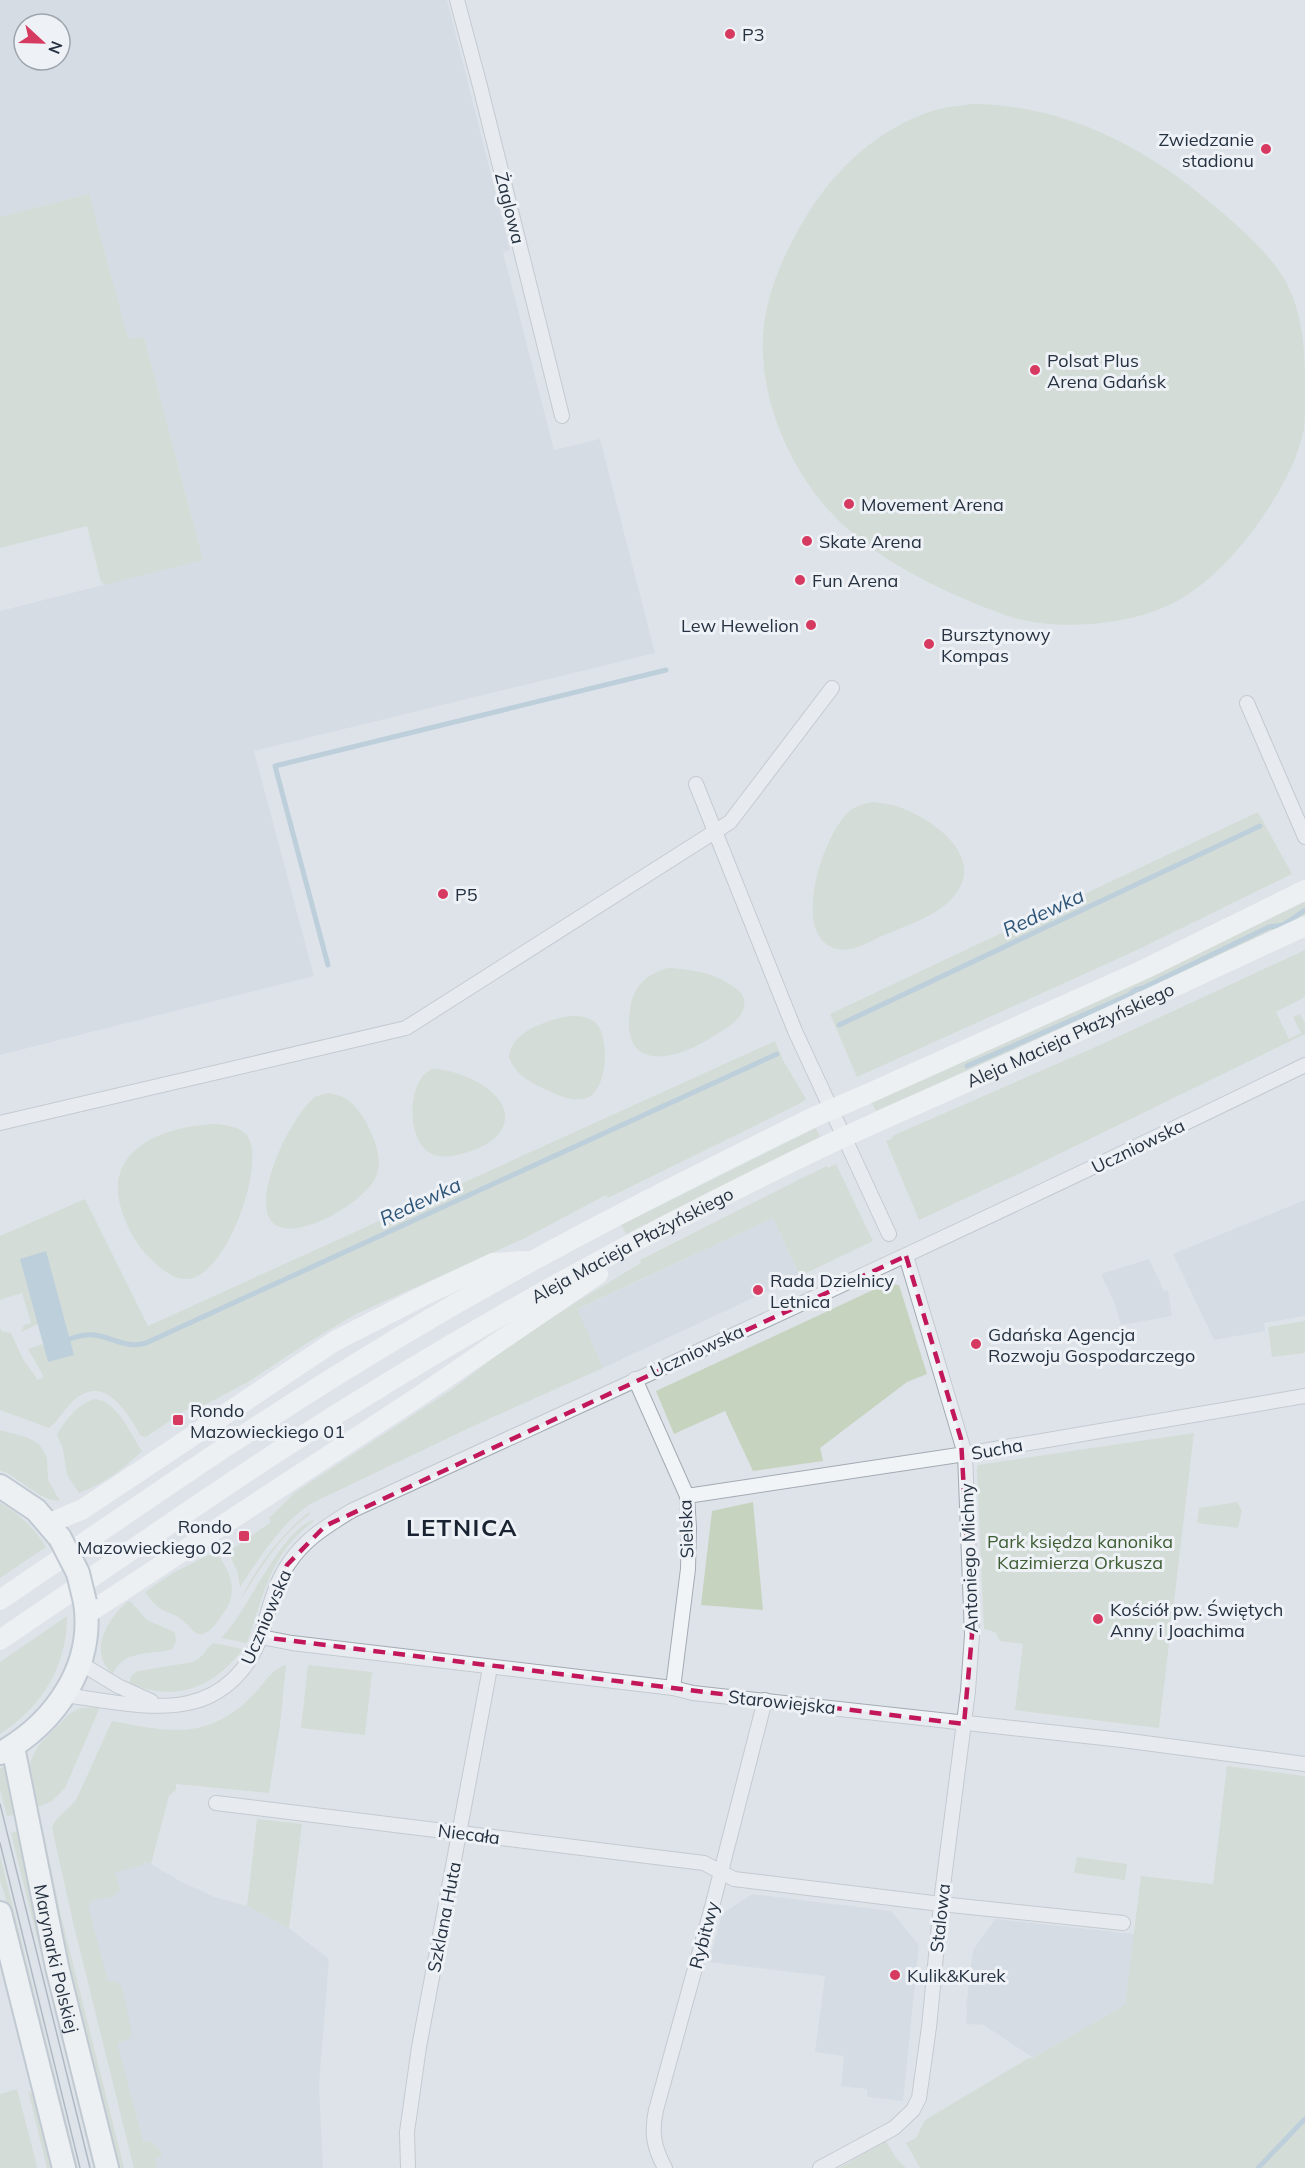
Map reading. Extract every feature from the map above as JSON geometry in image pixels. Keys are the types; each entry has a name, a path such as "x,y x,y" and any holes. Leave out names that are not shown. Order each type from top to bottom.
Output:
{"main road":[{"name":"Aleja Macieja Płażyńskiego","path":"0,1600 153,1496 355,1364 530,1261 676,1184 814,1117 1145,969 1303,891"},
{"name":"Aleja Macieja Płażyńskiego","path":"0,1640 274,1454 489,1322 663,1227 827,1145 1305,926"},
{"path":"86,1608 421,1395 663,1227"},
{"path":"55,1531 83,1509 325,1347 360,1327 493,1263 530,1261"},
{"path":"0,1486 22,1499 55,1531 78,1573 86,1608 85,1639 80,1663 65,1695 42,1724 7,1750"},
{"name":"Marynarki Polskiej","path":"7,1750 106,2168"},
{"path":"0,1914 64,2168"}],"street":[{"name":"Żaglowa","path":"457,0 561,416"},
{"path":"0,1123 406,1028 730,822 832,688"},
{"path":"1247,703 1305,837"},
{"path":"696,784 795,1031 889,1234"},
{"name":"Uczniowska","path":"65,1695 111,1702 161,1705 188,1703 210,1696 242,1671 261,1637 274,1592 288,1565 304,1543 351,1511 906,1256 1305,1065"},
{"name":"Antoniego Michny","path":"906,1256 965,1454 972,1635 964,1724"},
{"name":"Sielska","path":"635,1379 687,1496 688,1569 673,1688"},
{"name":"Sucha","path":"687,1496 965,1454 1305,1396"},
{"name":"Starowiejska","path":"261,1637 490,1668 673,1688 693,1693 1122,1740 1305,1764"},
{"name":"Uczniowska","path":"80,1663 118,1686 161,1705"},
{"name":"Szklana Huta","path":"408,2168 406,2132 419,2047 490,1668"},
{"name":"Rybitwy","path":"665,2168 657,2154 653,2140 653,2123 765,1700"},
{"name":"Stalowa","path":"820,2168 894,2128 914,2110 918,2098 926,2050 941,1904 964,1724"},
{"name":"Niecała","path":"216,1803 704,1863 734,1879 1123,1923"}],"highlighted area":[{"path":"906,1256 961,1439 972,1635 964,1724 261,1637 287,1565 325,1526"}],"shaded area":[{"path":"0,0 447,0 510,250 503,252 554,450 600,439 655,653 254,751 314,976 0,1055 0,611 203,560 144,337 128,340 89,195 0,217"},
{"path":"1305,1200 1305,1316 1264,1323 1265,1331 1214,1340 1173,1254"},
{"path":"773,1218 800,1276 603,1368 576,1310"},
{"path":"1149,1259 1164,1291 1168,1290 1172,1316 1121,1325 1114,1302 1101,1274"},
{"path":"119,1852 151,1864 214,1897 247,1906 289,1928 329,1959 319,2085 323,2168 134,2168 73,1922"},
{"path":"752,1894 891,1911 919,1945 903,2101 867,2097 867,2089 841,2086 844,2056 815,2052 825,1976 709,1962 722,1914"},
{"path":"995,1919 1134,1934 1125,2005 1033,2058 984,2025 966,2024 973,1950"}],"green space":[{"name":"Polsat Plus Arena Gdańsk","path":"972,104 1008,106 1043,113 1109,136 1139,152 1198,192 1242,230 1274,264 1292,296 1303,337 1305,366 1304,429 1296,456 1276,496 1243,543 1201,585 1165,607 1112,622 1054,624 1014,618 947,591 888,560 837,519 822,503 796,465 777,423 765,378 763,337 765,318 774,282 807,215 845,166 877,139 913,118 932,111"},
{"path":"89,194 128,339 144,337 203,560 104,585 101,582 87,526 0,548 0,217"},
{"path":"872,802 896,806 914,814 944,834 955,846 963,860 964,875 959,890 945,905 931,914 861,946 837,949 822,940 815,925 813,905 816,882 831,838 841,821 854,808"},
{"path":"1258,812 1292,874 1137,950 857,1077 830,1014"},
{"path":"1305,901 1305,916 1247,945 876,1111 872,1103 1106,998"},
{"path":"1305,950 1305,997 1276,1012 1289,1039 1301,1033 1293,1017 1300,1014 1305,1023 1305,1034 919,1220 886,1141 893,1138 892,1136 1100,1045"},
{"path":"668,968 708,974 718,978 735,987 742,994 744,1005 742,1013 735,1022 699,1045 667,1056 653,1056 641,1052 633,1042 629,1027 631,1004 639,985 644,980"},
{"path":"569,1016 583,1017 596,1023 603,1040 605,1063 603,1074 594,1093 587,1098 564,1097 547,1090 522,1076 509,1057 511,1048 523,1034 551,1020"},
{"path":"775,1041 784,1062 806,1099 799,1104 608,1198 606,1195 523,1239 356,1314 248,1382 195,1410 192,1406 146,1437 141,1436 114,1399 106,1393 96,1391 85,1393 74,1400 49,1428 0,1410 0,1326 1,1331 11,1333 23,1359 38,1380 44,1377 28,1349 43,1344 49,1362 20,1259 38,1324 21,1332 24,1325 31,1323 22,1293 0,1300 0,1236 85,1199 148,1326"},
{"path":"432,1069 455,1073 481,1084 492,1092 505,1112 504,1124 495,1138 481,1147 454,1156 434,1155 425,1149 418,1139 412,1112 417,1086 423,1075"},
{"path":"328,1093 346,1099 363,1116 377,1148 379,1168 377,1174 371,1185 360,1196 329,1217 295,1228 281,1228 271,1221 266,1209 267,1193 277,1156 306,1106 315,1097"},
{"path":"216,1124 238,1129 248,1137 252,1152 247,1195 227,1243 214,1262 200,1275 181,1279 157,1265 133,1236 124,1217 118,1194 120,1175 127,1159 140,1146 156,1137 175,1130"},
{"path":"816,1128 820,1137 626,1234 621,1225"},
{"path":"836,1164 873,1241 800,1276 773,1218 577,1309 603,1368 484,1421 310,1504 280,1532 240,1587 237,1571 228,1552 271,1522 269,1518 294,1493 451,1390 509,1346 641,1263 640,1260 802,1178"},
{"path":"888,1283 899,1285 927,1374 907,1382 820,1448 823,1461 753,1471 725,1411 674,1434 656,1391"},
{"path":"1305,1321 1305,1353 1272,1357 1268,1327"},
{"path":"95,1399 103,1401 117,1412 142,1451 113,1475 79,1493 67,1475 63,1449 57,1435 78,1408"},
{"path":"0,1430 29,1438 40,1445 47,1458 48,1480 60,1501 36,1493 0,1470"},
{"name":"Park księdza kanonika Kazimierza Orkusza","path":"1194,1433 1159,1728 1015,1710 1023,1644 1000,1641 995,1632 984,1629 978,1465"},
{"path":"753,1502 763,1610 701,1605 712,1511"},
{"path":"1237,1502 1242,1511 1238,1528 1197,1523 1199,1508"},
{"path":"0,1503 26,1522 46,1547 0,1578"},
{"path":"309,1512 310,1514 279,1544 239,1602 269,1553 288,1531"},
{"path":"313,1520 287,1547 278,1561 270,1576 247,1643 221,1638 288,1540 300,1527"},
{"path":"216,1551 230,1576 232,1593 226,1609 213,1628 199,1634 178,1617 160,1608 145,1592 173,1573"},
{"path":"128,1601 147,1620 175,1633 176,1642 172,1649 166,1651 128,1658 117,1667 113,1674 105,1665 102,1656 103,1636 114,1616"},
{"path":"67,1616 62,1652 49,1684 28,1711 0,1734 0,1662"},
{"path":"213,1643 243,1649 219,1674 206,1682 192,1688 162,1692 129,1683 131,1676 138,1671 193,1662 202,1656"},
{"path":"286,1665 280,1725 269,1793 176,1784 176,1790 169,1796 151,1864 143,1861 145,1864 115,1872 120,1890 114,1896 90,1901 88,1906 108,1982 116,1981 122,1987 132,2035 129,2039 117,2043 143,2141 153,2143 163,2156 155,2158 157,2168 134,2168 52,1828 59,1817 76,1800 112,1721 170,1730 204,1726 236,1710 272,1673"},
{"path":"308,1665 372,1672 365,1735 301,1728"},
{"path":"100,1707 65,1788 52,1801 34,1809 28,1776 31,1760 38,1746 69,1714 80,1708"},
{"path":"5,1766 16,1815 7,1816 0,1790 0,1768"},
{"path":"1227,1766 1305,1776 1305,2168 920,2168 906,2143 916,2138 925,2120 1029,2058 1033,2058 1125,2005 1141,1876 1213,1884"},
{"path":"257,1819 302,1824 289,1928 247,1906"},
{"path":"42,1825 61,1916 124,2168 116,2168 36,1826"},
{"path":"18,1831 37,1921 97,2168 94,2168 11,1833"},
{"path":"0,1855 78,2168 74,2168 15,1929 0,1880"},
{"path":"1077,1857 1127,1864 1125,1880 1074,1873"},
{"path":"17,2089 37,2168 0,2168 0,2094"},
{"path":"28,2090 37,2098 55,2168 47,2168"},
{"path":"886,2141 896,2158 906,2168 839,2168"}],"water":[{"path":"46,1251 74,1355 48,1362 20,1259"}],"waterway":[{"path":"328,965 275,766 666,670"},
{"name":"Redewka","path":"839,1025 1260,826"},
{"path":"967,1066 1129,995 1135,990 1269,927 1283,925 1305,910"},
{"name":"Redewka","path":"70,1339 91,1335 132,1345 146,1343 777,1054"},
{"path":"1258,2168 1305,2119"}],"tram line":[{"path":"0,1804 90,2168"},
{"path":"0,1843 80,2168"}],"place":[{"name":"P3","path":"730,34"},
{"name":"Zwiedzanie stadionu","path":"1266,149"},
{"name":"Polsat Plus Arena Gdańsk","path":"1035,370"},
{"name":"Movement Arena","path":"849,504"},
{"name":"Skate Arena","path":"807,541"},
{"name":"Fun Arena","path":"800,580"},
{"name":"Lew Hewelion","path":"811,625"},
{"name":"Bursztynowy Kompas","path":"929,644"},
{"name":"P5","path":"443,894"},
{"name":"Rada Dzielnicy Letnica","path":"758,1290"},
{"name":"Gdańska Agencja Rozwoju Gospodarczego","path":"976,1344"},
{"name":"Rondo Mazowieckiego 01","path":"178,1420"},
{"name":"Rondo Mazowieckiego 02","path":"244,1536"},
{"name":"Kościół pw. Świętych Anny i Joachima","path":"1098,1619"},
{"name":"Kulik&Kurek","path":"895,1975"}],"district":[{"name":"LETNICA","path":"462,1527"}]}
